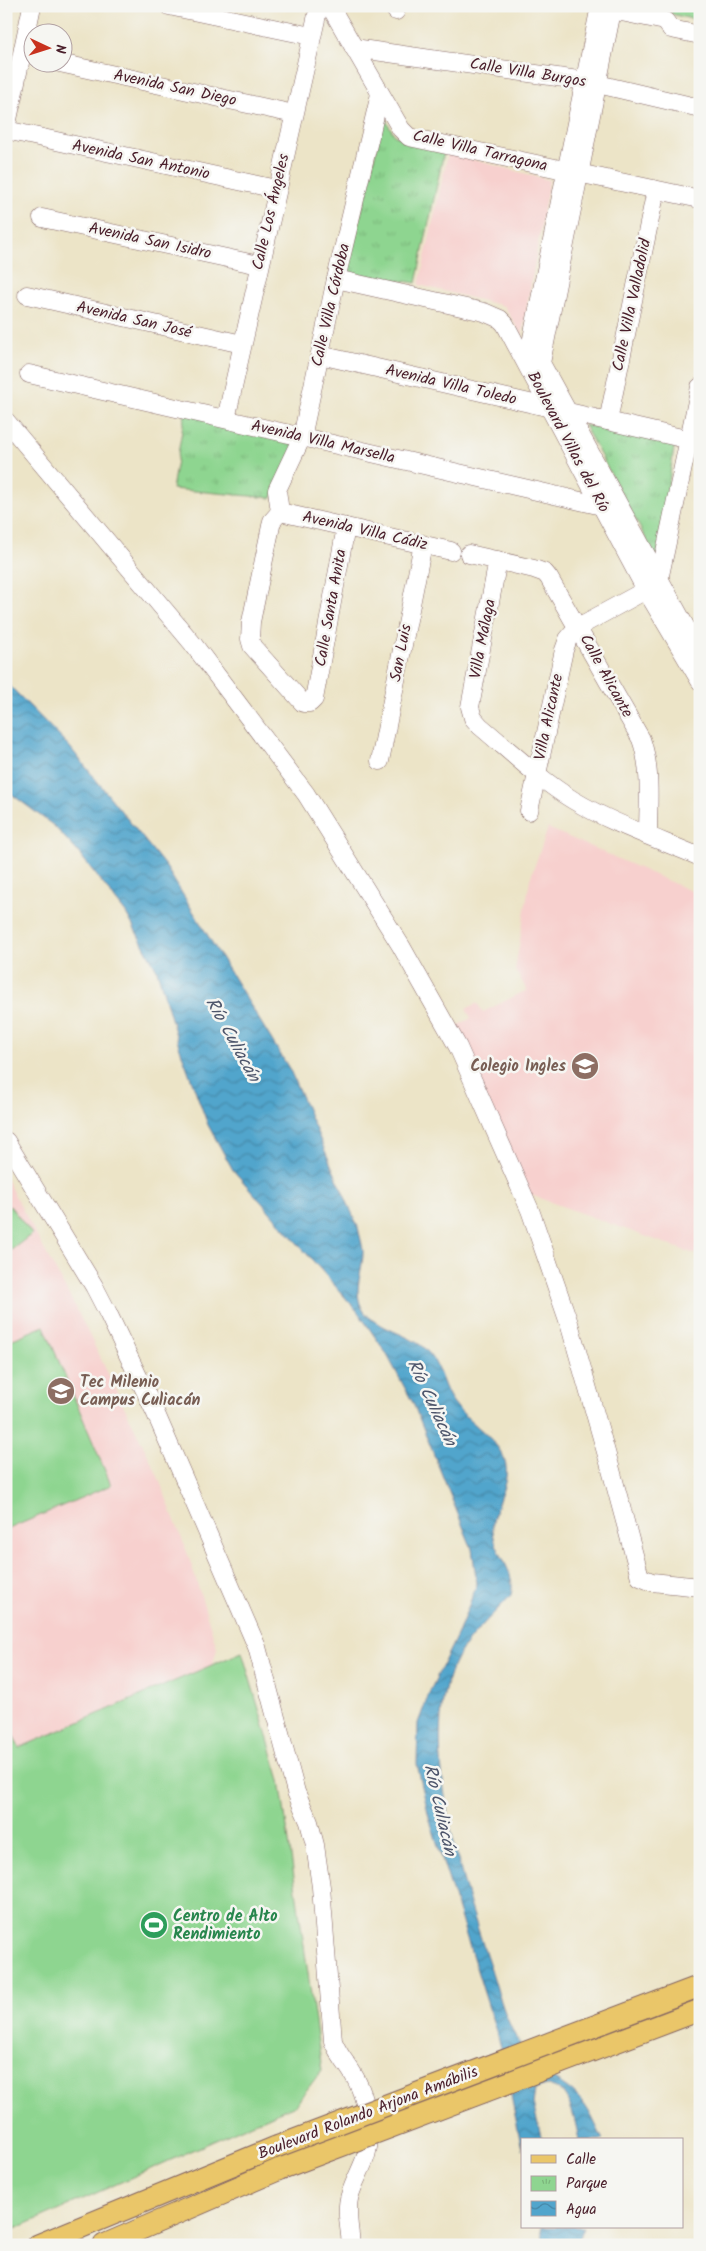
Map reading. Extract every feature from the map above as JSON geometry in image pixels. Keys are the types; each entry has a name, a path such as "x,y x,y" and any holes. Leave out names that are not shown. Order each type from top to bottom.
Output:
{"main road":[{"name":"Boulevard Rolando Arjona Amábilis","path":"38,2245 276,2147 700,1986"},
{"name":"Boulevard Rolando Arjona Amábilis","path":"104,2245 280,2169 700,2010"}],"street":[{"path":"6,130 20,55 32,6"},
{"path":"169,6 311,36"},
{"name":"Calle Los Ángeles","path":"226,419 276,189 319,6"},
{"name":"Calle Villa Tarragona","path":"330,6 401,129 409,137 700,199"},
{"path":"604,7 664,21 672,29 700,35"},
{"name":"Boulevard Villas del Río","path":"559,410 541,363 573,172 604,7"},
{"name":"Calle Villa Burgos","path":"354,48 591,82 700,108"},
{"name":"Avenida San Diego","path":"72,66 294,114"},
{"name":"Calle Villa Córdoba","path":"280,512 277,490 302,437 336,279 380,94"},
{"name":"Avenida San Antonio","path":"6,130 276,189"},
{"name":"Boulevard Villas del Río","path":"573,172 526,363 559,410 652,585 700,681"},
{"name":"Calle Villa Valladolid","path":"608,421 656,190"},
{"name":"Avenida San Isidro","path":"42,218 259,265"},
{"path":"336,279 494,315 505,324 526,363"},
{"name":"Avenida San José","path":"27,295 242,344"},
{"name":"Avenida Villa Toledo","path":"320,356 694,441"},
{"name":"Avenida Villa Marsella","path":"29,374 302,437 609,503"},
{"path":"578,627 652,585 694,441 700,387"},
{"path":"6,421 192,644 300,786 401,946 458,1047 530,1210 572,1333 640,1577 652,1582 700,1587"},
{"name":"Avenida Villa Cádiz","path":"280,512 451,551"},
{"name":"Calle Santa Anita","path":"280,512 272,521 250,622 250,639 252,646 302,703 310,703 314,699 346,527"},
{"name":"San Luis","path":"380,761 423,544"},
{"path":"469,554 498,560"},
{"name":"Calle Alicante","path":"498,560 545,573 578,627 640,739 647,756 648,835"},
{"name":"Villa Málaga","path":"498,560 470,706 473,718 480,726 537,774"},
{"name":"Boulevard Villas del Río","path":"652,585 700,653"},
{"name":"Villa Alicante","path":"529,811 564,650 568,639 578,627"},
{"path":"537,774 587,808 700,857"},
{"path":"6,1141 94,1286 108,1313 156,1414 257,1646 296,1792 315,1845 321,1887 333,2042 338,2054 353,2074 368,2118 368,2152 350,2194 348,2204 350,2245"}],"shaded area":[{"path":"448,153 549,180 522,336 504,306 419,285"},
{"name":"Colegio Ingles","path":"548,828 700,895 700,1256 528,1194 452,1029 471,1018 466,1009 477,1003 483,1012 527,990 515,970 530,879"},
{"name":"Tec Milenio Campus Culiacán","path":"6,1179 76,1308 157,1474 190,1560 217,1648 213,1664 19,1748 6,1718"}],"green space":[{"path":"673,6 700,6 700,21 671,14"},
{"path":"384,117 395,136 445,147 416,283 347,273"},
{"path":"185,413 298,439 272,498 172,489"},
{"path":"584,425 675,442 657,559"},
{"path":"10,1206 32,1234 6,1254 6,1209"},
{"path":"44,1326 111,1485 6,1530 6,1342"},
{"name":"Centro de Alto Rendimiento","path":"242,1652 280,1780 322,2070 295,2105 6,2233 6,1718 19,1748"}],"water":[{"name":"Río Culiacán","path":"6,682 69,746 166,867 290,1070 358,1227 363,1257 358,1292 361,1306 365,1313 380,1324 416,1342 428,1352 433,1358 451,1399 464,1415 489,1437 502,1453 505,1462 506,1479 493,1522 493,1531 511,1579 511,1595 478,1629 457,1657 452,1668 443,1700 440,1736 442,1775 448,1816 457,1856 502,2005 510,2025 526,2054 534,2063 543,2072 572,2091 581,2100 602,2138 579,2138 575,2120 562,2092 555,2087 546,2086 535,2090 533,2104 542,2138 521,2138 521,2144 501,2047 429,1817 417,1764 418,1723 430,1691 459,1631 477,1584 472,1549 413,1403 386,1353 358,1312 233,1170 208,1125 179,1046 157,970 126,913 78,852 54,826 6,790"},
{"path":"541,2228 584,2228 577,2245 544,2245"}],"place":[{"name":"Colegio Ingles","path":"585,1066"},
{"name":"Tec Milenio Campus Culiacán","path":"61,1391"},
{"name":"Centro de Alto Rendimiento","path":"154,1925"}]}
